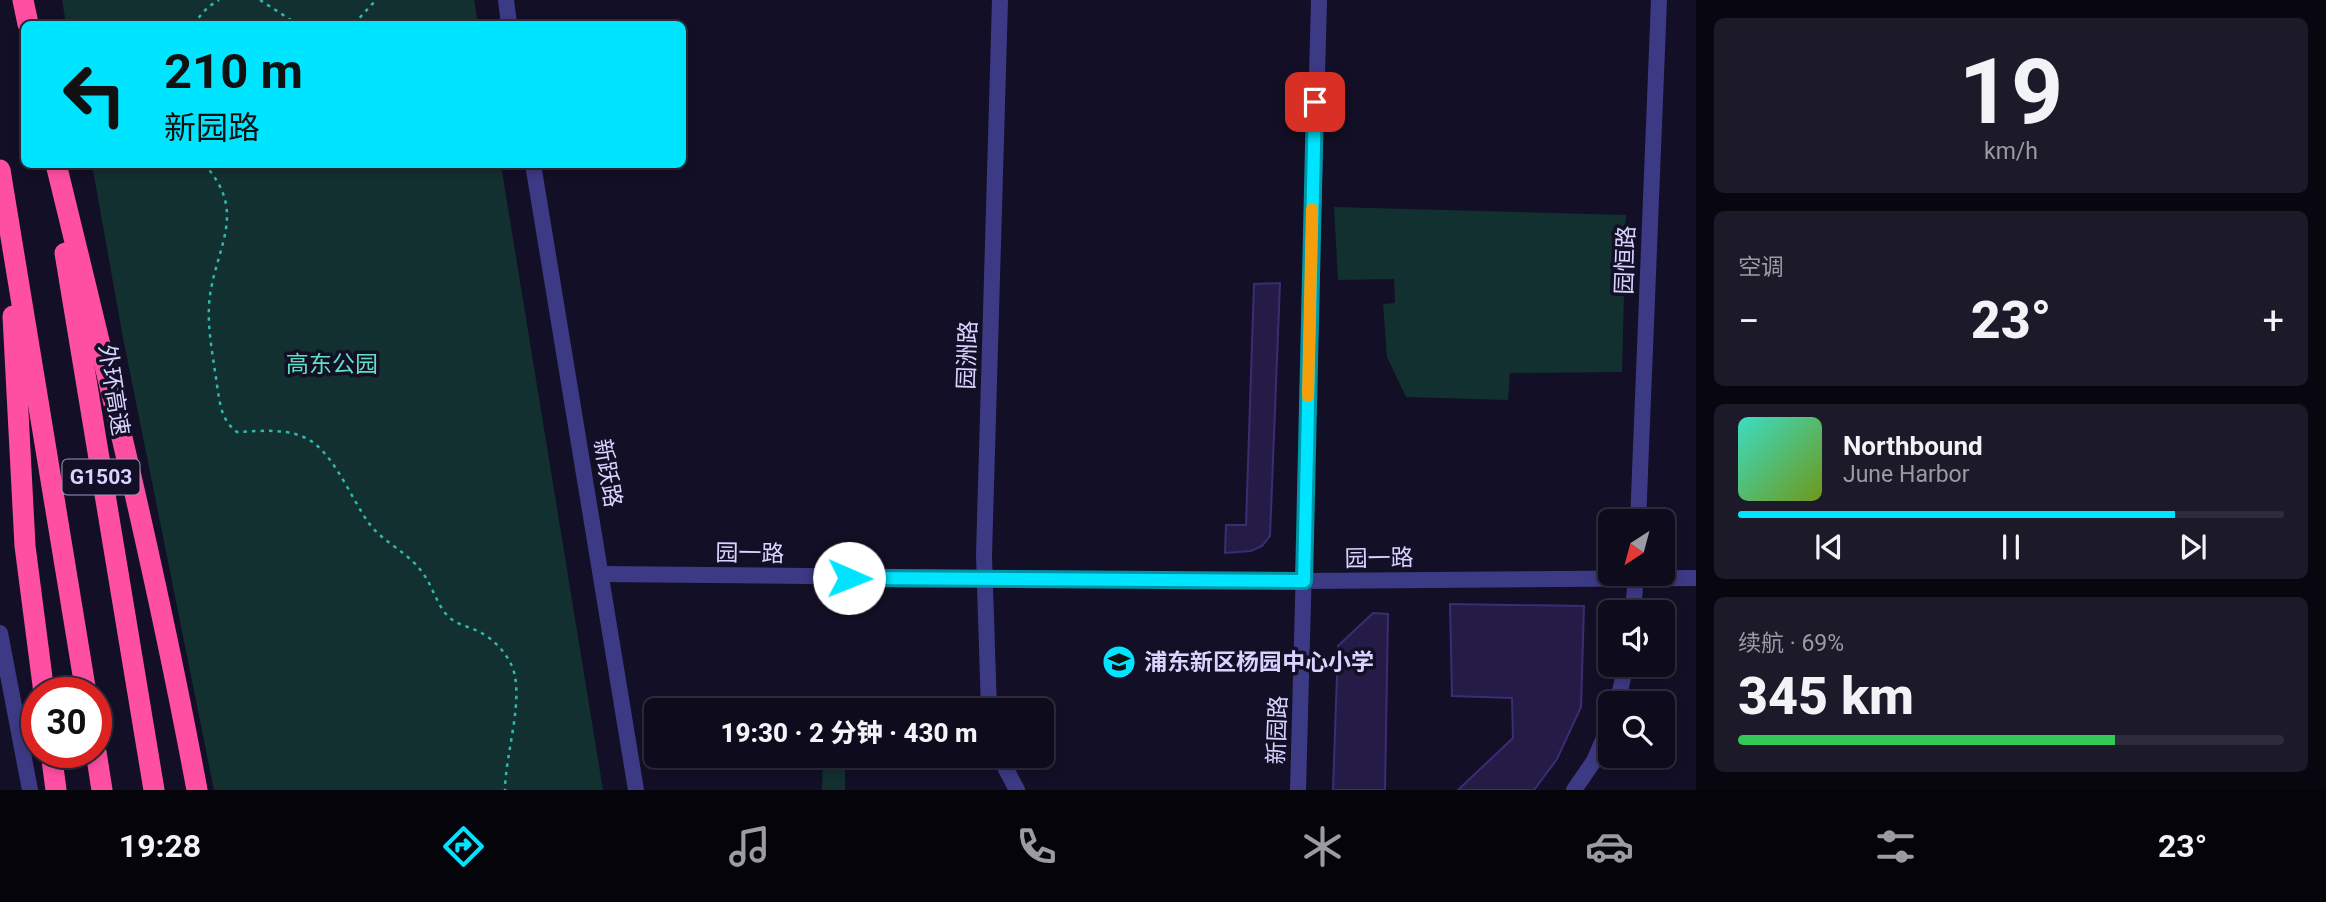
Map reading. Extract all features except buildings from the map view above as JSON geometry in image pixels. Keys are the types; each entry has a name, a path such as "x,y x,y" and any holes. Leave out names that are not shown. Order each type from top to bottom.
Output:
{"highway":[{"path":"23,0 27,21"},
{"path":"54,168 144,527 197,790"},
{"name":"外环高速","path":"54,168 154,790"},
{"name":"G1503","path":"0,170 83,677"},
{"path":"8,213 25,546 42,677"},
{"path":"53,768 56,790"},
{"path":"99,768 102,790"}],"street":[{"path":"506,0 509,21"},
{"name":"园洲路","path":"989,698 984,555 1000,0"},
{"name":"新园路","path":"1298,790 1319,0"},
{"name":"园恒路","path":"1638,509 1658,0"},
{"name":"新跃路","path":"534,168 636,790"},
{"name":"园一路","path":"601,574 1304,581 1598,577"},
{"name":"园一路","path":"1675,577 1696,578"},
{"path":"0,633 6,700 30,790"},
{"path":"1574,790 1598,752"},
{"path":"1005,768 1017,790"}],"path":[{"path":"195,21 219,0"},
{"path":"260,0 293,21"},
{"path":"357,21 376,0"},
{"path":"208,168 216,177 227,199 228,222 210,295 208,327 222,412 229,426 237,432 270,430 296,433 315,444 333,466 370,525 422,571 446,615 459,624 481,632 498,645 512,666 518,688 505,790"}],"green space":[{"path":"62,0 474,0 478,21 66,21"},
{"name":"高东公园","path":"93,168 501,168 603,790 214,790 123,338"},
{"path":"1334,207 1626,215 1622,372 1510,373 1508,400 1406,397 1387,357 1383,304 1395,303 1394,279 1338,280"},
{"path":"823,768 845,768 845,790 822,790"}],"slow traffic":[{"path":"1308,396 1312,209"}],"place":[{"name":"浦东新区杨园中心小学","path":"1119,662"}],"route":[{"path":"849,578 1304,581 1315,102"}]}
